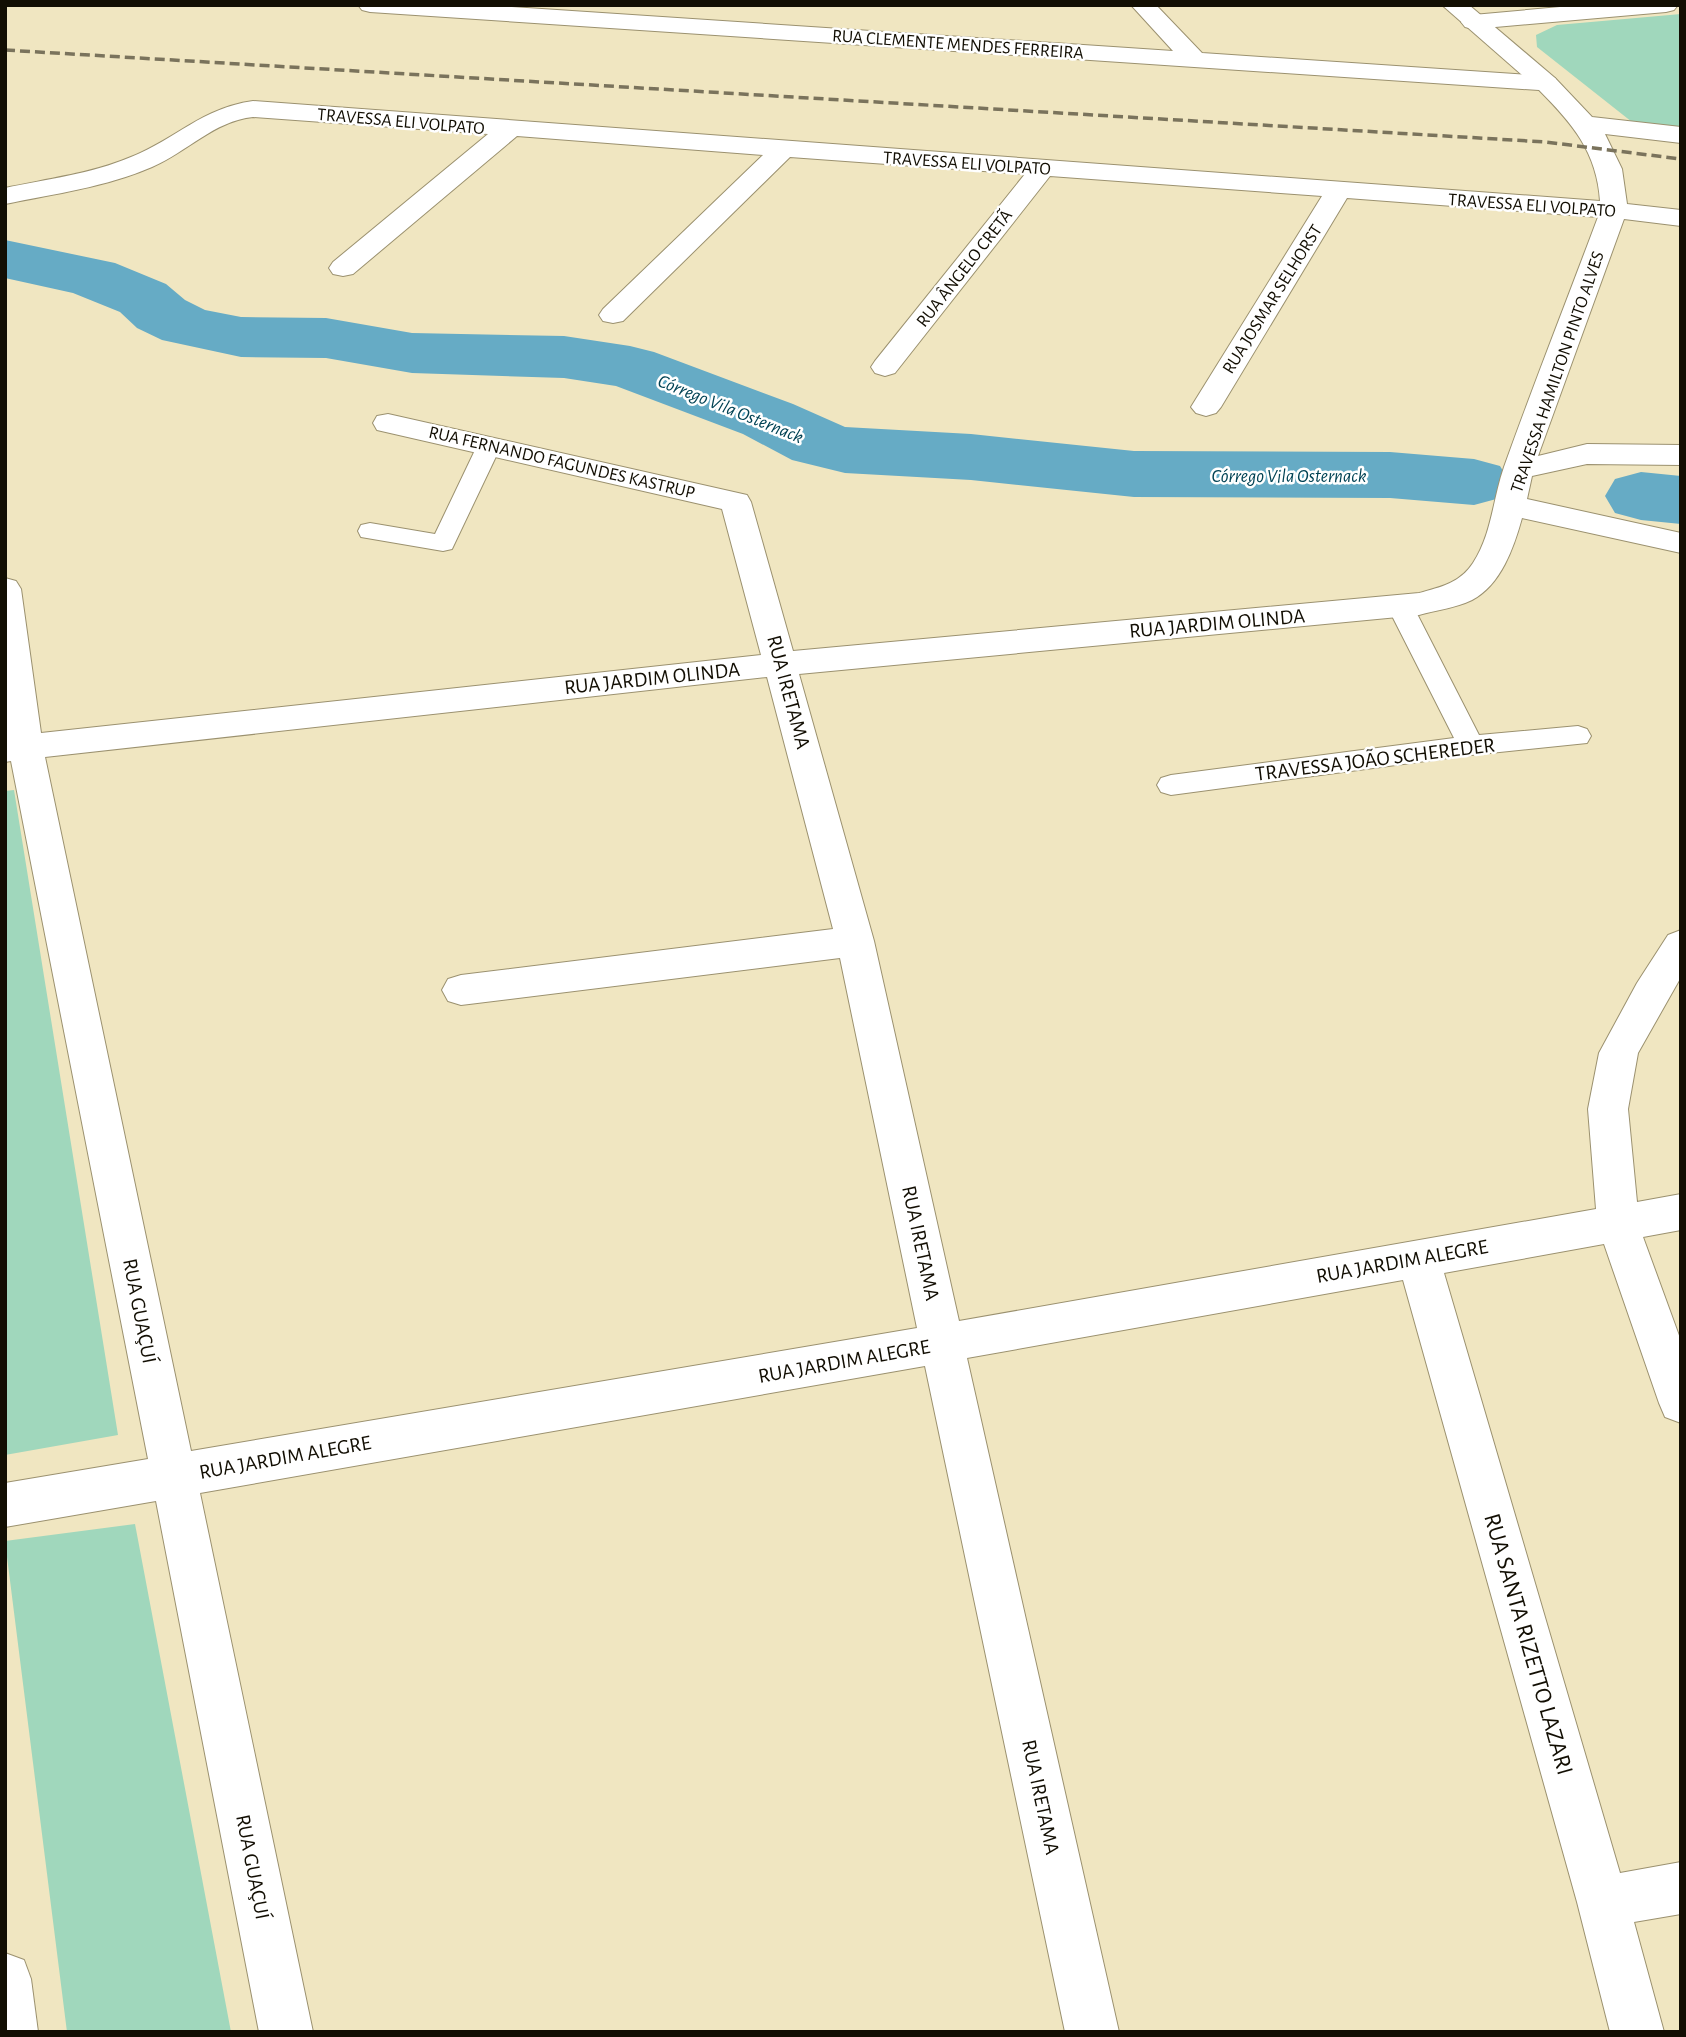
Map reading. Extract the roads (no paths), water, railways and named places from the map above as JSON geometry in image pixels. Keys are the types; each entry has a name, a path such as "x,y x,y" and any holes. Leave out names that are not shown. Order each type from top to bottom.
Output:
{"street":[{"name":"RUA CLEMENTE MENDES FERREIRA","path":"370,5 1546,83"},
{"path":"1143,5 1195,60"},
{"path":"1454,5 1546,83 1587,124 1602,148 1614,198"},
{"path":"1473,22 1667,5"},
{"path":"846,16 862,38"},
{"name":"TRAVESSA ELI VOLPATO","path":"5,196 91,178 140,163 180,143 224,113 253,109 1338,191 1614,198 1681,218"},
{"path":"1587,124 1681,135"},
{"path":"342,268 510,129"},
{"path":"613,314 783,149"},
{"name":"RUA ÂNGELO CRETÃ","path":"885,367 1043,168"},
{"name":"RUA JOSMAR SELHORST","path":"1206,407 1338,191"},
{"name":"TRAVESSA HAMILTON PINTO ALVES","path":"1466,590 1489,568 1511,505 1518,470 1614,198"},
{"name":"RUA FERNANDO FAGUNDES KASTRUP","path":"388,423 736,502"},
{"path":"1518,470 1587,454 1681,455"},
{"name":"RUA IRETAMA","path":"736,502 855,941 1092,2032"},
{"path":"1511,505 1681,543"},
{"name":"RUA GUAÇUÍ","path":"5,589 16,748 174,1476 286,2032"},
{"name":"RUA JARDIM OLINDA","path":"16,748 782,664 1419,604 1466,590"},
{"path":"461,990 855,941"},
{"path":"1681,945 1650,994 1619,1053 1608,1109 1618,1224 1681,1403"},
{"name":"RUA JARDIM ALEGRE","path":"5,1505 1681,1212"},
{"name":"RUA SANTA RIZETTO LAZARI","path":"1418,1257 1637,2032"},
{"path":"1602,1902 1681,1888"},
{"path":"5,1979 11,2032"}],"lane":[{"path":"370,531 443,543 489,446"},
{"path":"1400,606 1471,745"},
{"name":"TRAVESSA JOÃO SCHEREDER","path":"1171,785 1471,745 1578,736"}],"waterway":[{"name":"Córrego Vila Osternack","path":"5,259 92,277 143,298 161,314 186,326 241,337 326,338 412,353 564,357 630,367 768,419 817,444 845,450 971,457 1134,474 1390,475 1474,482"},
{"name":"Córrego Vila Osternack","path":"1641,496 1681,500"}],"railway":[{"path":"5,50 1546,142 1681,159"}]}
